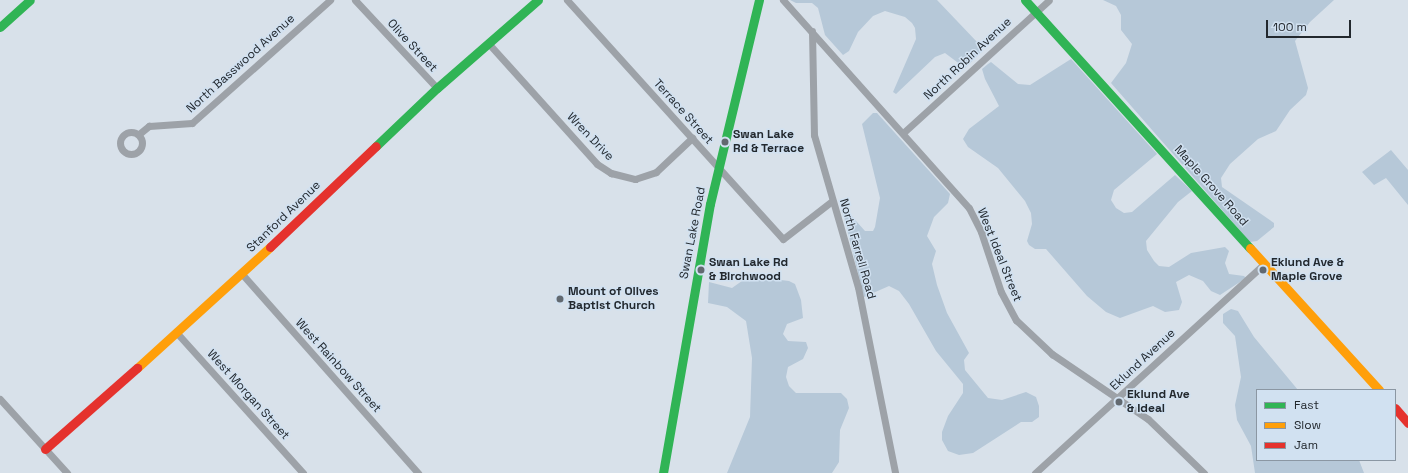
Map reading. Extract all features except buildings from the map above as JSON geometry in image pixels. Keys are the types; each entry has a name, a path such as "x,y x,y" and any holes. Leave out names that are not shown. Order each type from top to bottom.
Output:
{"street":[{"path":"0,27 30,0"},
{"name":"North Basswood Avenue","path":"139,134 149,126 192,123 330,0"},
{"name":"Olive Street","path":"355,0 437,88"},
{"name":"Stanford Avenue","path":"45,449 242,274 437,88 538,0"},
{"name":"Terrace Street","path":"567,0 692,138 718,169 783,239 832,201"},
{"name":"Swan Lake Road","path":"663,473 718,169 759,0"},
{"name":"West Ideal Street","path":"783,0 961,198 974,216 1001,292 1016,320 1052,354 1118,398 1164,432 1204,473"},
{"name":"Maple Grove Road","path":"1025,0 1265,263 1377,389"},
{"name":"North Robin Avenue","path":"903,134 1049,0"},
{"name":"North Farrell Road","path":"812,31 814,135 858,287 895,473"},
{"name":"Wren Drive","path":"489,44 597,164 611,173 635,179 656,172 692,138"},
{"name":"Eklund Avenue","path":"1035,473 1265,263"},
{"name":"West Rainbow Street","path":"242,274 418,473"},
{"name":"West Morgan Street","path":"176,332 302,473"},
{"path":"0,399 67,473"},
{"path":"1396,409 1408,423"}],"shaded area":[{"path":"790,0 937,0 978,43 980,53 965,68 945,53 935,57 896,94 893,92 916,39 915,28 912,23 905,17 885,11 873,16 858,32 849,51 843,55 825,35 818,8 812,3 796,3"},
{"path":"1103,0 1334,0 1310,22 1295,41 1308,88 1306,95 1290,110 1276,131 1258,139 1230,164 1221,178 1222,187 1274,223 1274,227 1257,241 1250,242 1111,83 1126,63 1132,44 1121,30 1121,15 1116,6"},
{"path":"1071,59 1157,154 1114,190 1111,200 1116,208 1124,213 1132,212 1175,175 1192,191 1178,202 1146,241 1147,250 1154,261 1159,266 1169,267 1191,253 1225,247 1229,251 1225,263 1229,274 1244,276 1246,278 1220,295 1211,291 1203,281 1189,275 1176,282 1182,302 1179,310 1165,312 1153,306 1120,318 1106,312 1087,296 1046,249 1035,249 1029,245 1027,241 1032,224 1031,213 1025,201 998,168 968,147 963,139 969,129 999,106 985,79 982,69 988,64 991,62 1018,84 1030,85"},
{"path":"873,113 877,113 950,194 948,203 934,217 927,236 936,251 932,264 937,285 947,313 969,353 964,360 965,370 988,398 1002,400 1026,392 1036,397 1039,406 1039,417 1032,422 1021,422 973,453 959,455 948,451 942,440 942,432 948,416 963,393 963,384 936,351 909,304 899,291 889,286 864,297 843,213 844,211 848,212 865,231 873,231 880,198 862,124"},
{"path":"1391,150 1408,170 1408,205 1386,178 1374,185 1362,172"},
{"path":"749,276 789,281 795,284 801,300 803,318 787,324 783,334 788,341 806,342 808,348 803,359 788,367 786,377 789,386 796,393 841,393 847,399 849,408 840,430 839,462 832,473 727,473 750,417 752,358 746,321 727,307 708,303 709,282 732,288"},
{"path":"1231,309 1238,311 1254,337 1297,389 1256,389 1256,461 1359,461 1364,473 1255,473 1251,446 1237,420 1235,405 1241,377 1235,336 1223,323 1223,314"}],"traffic: fast":[{"path":"0,27 30,0"},
{"path":"376,146 437,88 538,0"},
{"path":"663,473 710,204 759,0"},
{"path":"1025,0 1250,248"}],"traffic: slow":[{"path":"137,368 270,247"},
{"path":"1250,248 1378,389"}],"traffic: jam":[{"path":"270,247 376,146"},
{"path":"45,449 137,368"},
{"path":"1396,409 1408,423"}],"place":[{"name":"Swan Lake Rd & Terrace","path":"725,142"},
{"name":"Swan Lake Rd & Birchwood","path":"701,270"},
{"name":"Eklund Ave & Maple Grove","path":"1263,270"},
{"name":"Mount of Olives Baptist Church","path":"560,299"},
{"name":"Eklund Ave & Ideal","path":"1119,402"}]}
